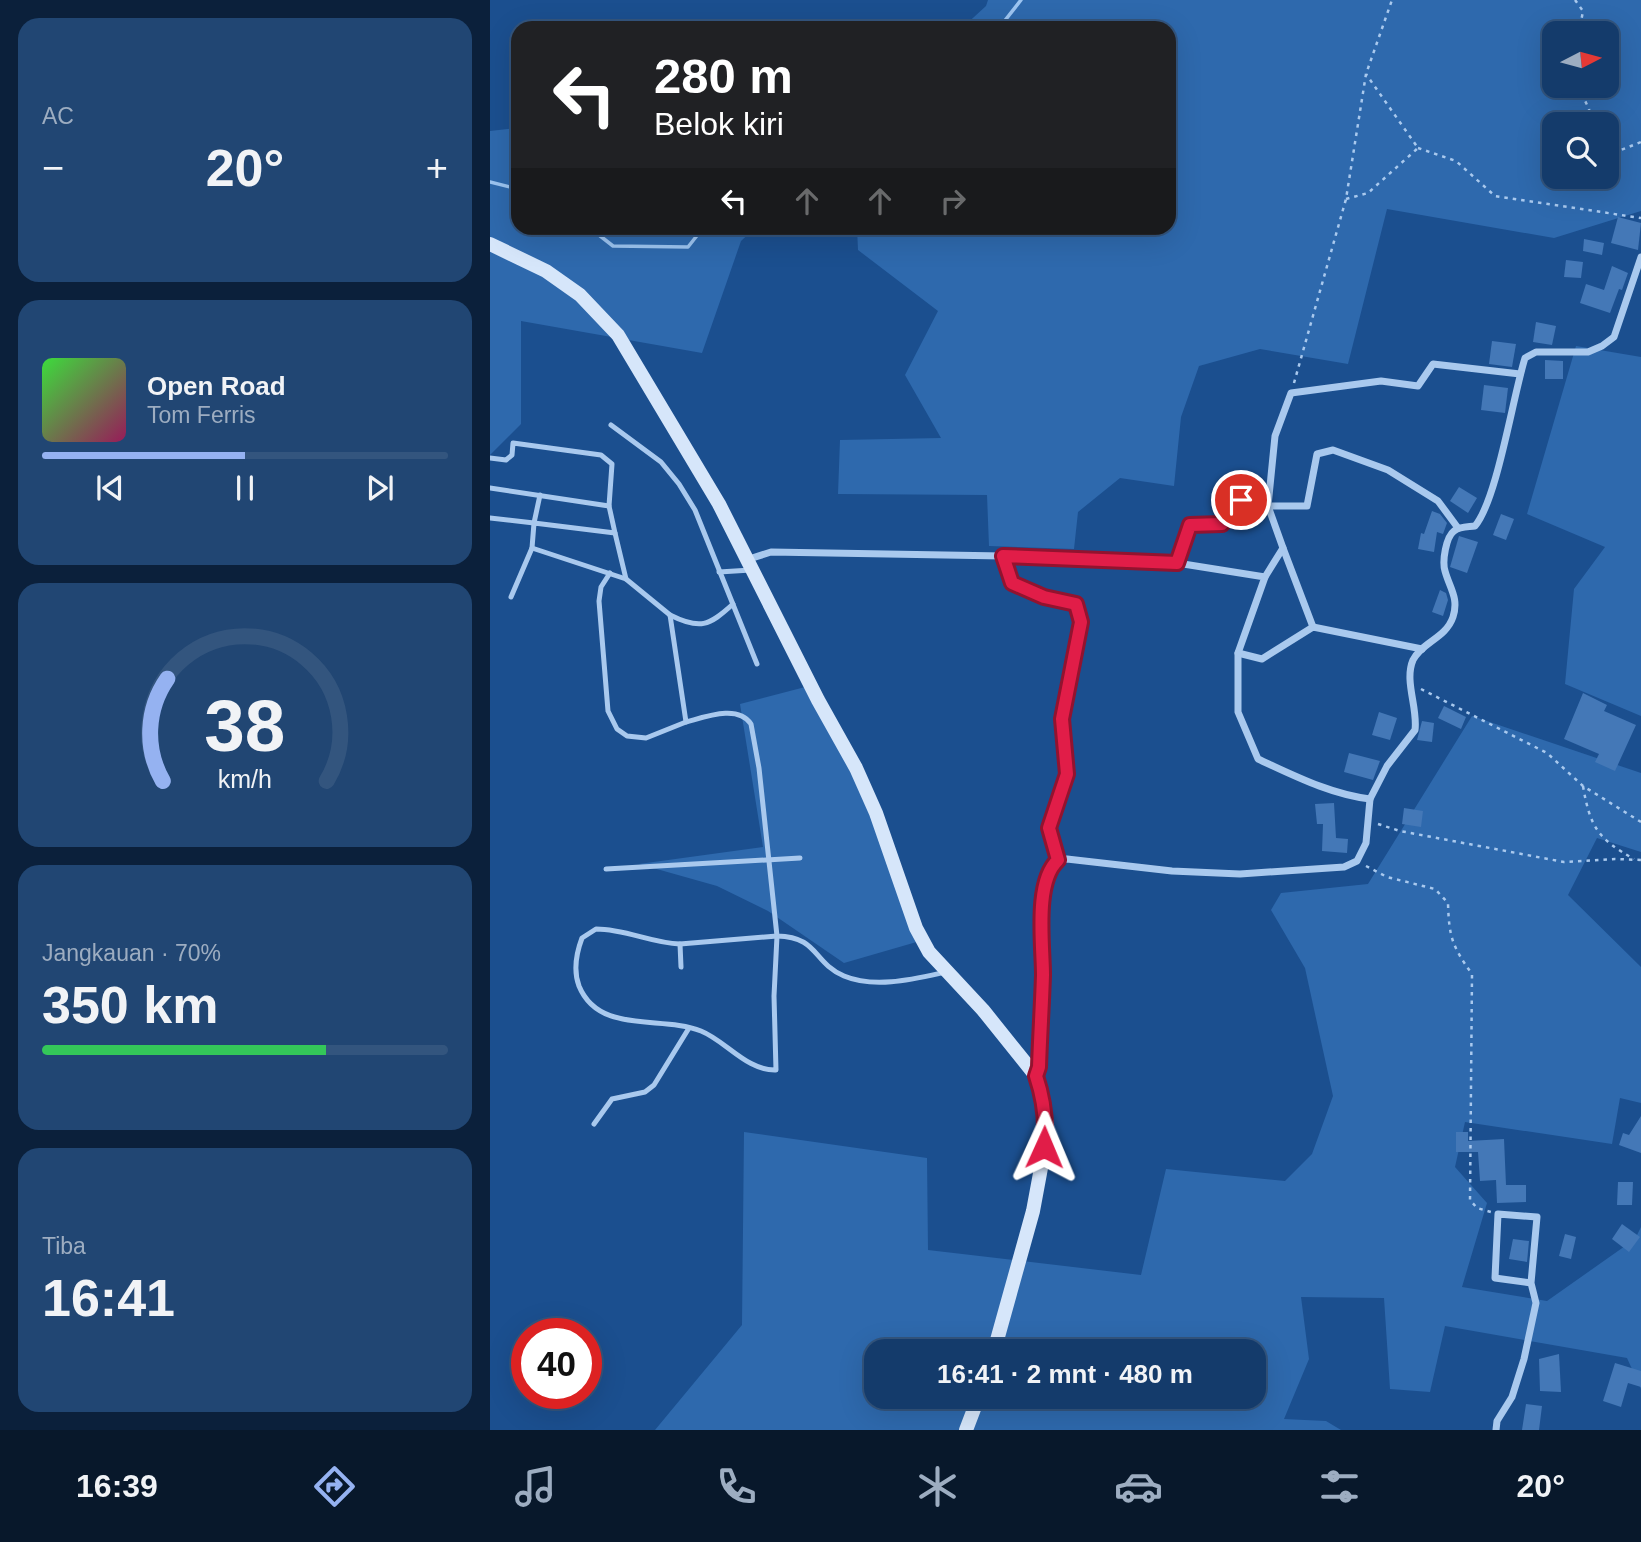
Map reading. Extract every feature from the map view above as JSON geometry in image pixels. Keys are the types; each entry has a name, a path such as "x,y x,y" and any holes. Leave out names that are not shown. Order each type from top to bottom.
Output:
{"street":[{"path":"490,244 547,271 580,295 618,335 719,504 818,700 856,768 876,813 916,928 929,952 983,1010 1036,1076 1042,1093 1047,1126 1041,1168 1033,1211 997,1339"},
{"path":"1036,1076 1039,1067 1043,971 1040,941 1046,880 1058,860 1172,871 1240,874 1344,867 1357,861 1366,843 1370,799 1387,766 1415,730 1412,684 1414,659 1422,649 1441,636 1453,616 1456,597 1445,572 1444,560 1451,533 1458,528 1475,526 1480,519 1492,486 1525,358 1536,352 1588,352 1614,337 1641,257"},
{"path":"1313,627 1268,506 1275,436 1291,393 1381,381 1418,386 1433,364 1520,374"},
{"path":"1177,563 1190,525 1222,524 1241,500 1268,506 1307,506 1317,454 1332,450 1388,470 1438,501 1458,528"},
{"path":"1283,548 1265,577 1238,653 1238,712 1258,759 1316,786 1348,796 1370,799"},
{"path":"752,565 771,552 1003,556 1177,563 1265,577"},
{"path":"1003,556 1012,583 1044,597 1076,604 1081,622 1062,719 1067,774 1049,828 1058,860"},
{"path":"1238,653 1262,659 1313,627 1422,649"},
{"path":"1496,1430 1497,1421 1512,1397 1524,1359 1536,1303 1531,1283 1536,1217 1498,1214 1495,1278 1531,1283"},
{"path":"966,1430 974,1409"}],"lane":[{"path":"611,425 661,461 695,510 757,664"},
{"path":"490,458 506,460 512,455 513,443 601,455 612,464 609,506 626,579"},
{"path":"490,488 609,506"},
{"path":"511,597 532,548 540,495"},
{"path":"490,518 615,533"},
{"path":"532,548 626,579 670,615 687,624 698,625 716,620 733,604"},
{"path":"719,572 752,565"},
{"path":"610,573 601,587 599,601 608,711 617,729 627,736 646,738 686,722 714,715 736,714 747,718 751,724 759,768 777,936 774,996 776,1070 766,1071 711,1035 689,1028 630,1021 606,1014 584,997 575,964 582,939 596,929 612,929 664,944 777,936 794,936 806,942 828,966 845,976 877,981 906,981 946,972"},
{"path":"670,615 686,722"},
{"path":"606,869 800,858"},
{"path":"680,944 681,967"},
{"path":"594,1124 612,1099 645,1092 654,1085 689,1028"}],"path":[{"path":"1291,393 1346,199 1366,74 1392,0"},
{"path":"1576,0 1583,11 1581,21"},
{"path":"1366,74 1418,148 1456,161 1495,196 1641,218"},
{"path":"1619,151 1641,142"},
{"path":"1346,199 1368,193 1418,148"},
{"path":"1412,684 1547,753 1583,786 1641,822"},
{"path":"1583,786 1588,814 1596,832 1635,859"},
{"path":"1368,820 1401,831 1564,862 1641,860"},
{"path":"1357,861 1387,877 1435,889 1448,903 1448,925 1454,948 1472,974 1470,1200 1477,1208 1498,1214"}],"shaded area":[{"path":"988,0 1641,0 1641,211 1554,238 1387,209 1348,364 1260,349 1199,366 1181,417 1174,486 1120,478 1078,512 1074,549 989,546 987,495 838,494 840,440 941,438 905,375 938,311 858,250 857,235 1176,235 1176,21 970,21 986,6"},
{"path":"511,129 511,235 747,235 741,241 702,353 521,321 521,424 490,455 490,131"},
{"path":"1576,346 1641,357 1641,716 1565,684 1574,589 1605,547 1527,514"},
{"path":"809,686 877,808 920,941 844,963 768,911 717,886 639,864 763,847 740,704"},
{"path":"1472,716 1641,773 1641,852 1597,838 1568,895 1641,967 1641,1103 1620,1098 1612,1144 1465,1122 1455,1167 1487,1203 1462,1287 1547,1301 1635,1239 1641,1227 1641,1389 1627,1358 1445,1326 1430,1392 1390,1389 1384,1298 1301,1297 1309,1359 1284,1419 1326,1421 1341,1430 655,1430 742,1325 744,1132 927,1158 928,1250 1141,1275 1166,1169 1285,1181 1312,1154 1333,1096 1305,968 1271,910 1281,893 1368,884"}],"building":[{"path":"1618,217 1641,223 1638,250 1611,243"},
{"path":"1584,239 1604,243 1602,255 1583,251"},
{"path":"1566,260 1583,262 1581,278 1564,277"},
{"path":"1612,266 1628,273 1610,313 1580,303 1586,284 1604,290"},
{"path":"1536,322 1556,326 1552,345 1533,342"},
{"path":"1492,341 1516,344 1512,367 1489,364"},
{"path":"1545,360 1563,361 1563,379 1545,379"},
{"path":"1484,385 1508,388 1505,413 1481,410"},
{"path":"1459,487 1477,498 1468,513 1450,501"},
{"path":"1432,511 1440,514 1447,523 1443,534 1437,532 1434,552 1418,549 1421,533 1424,534"},
{"path":"1501,514 1514,519 1506,540 1493,535"},
{"path":"1459,536 1478,542 1467,573 1450,567"},
{"path":"1440,590 1446,593 1448,600 1443,616 1432,612"},
{"path":"1583,693 1607,705 1604,711 1636,725 1615,771 1595,762 1599,754 1564,739"},
{"path":"1444,706 1466,717 1461,729 1438,718"},
{"path":"1379,712 1397,718 1390,740 1372,735"},
{"path":"1422,721 1434,723 1432,742 1417,740"},
{"path":"1349,753 1380,761 1373,780 1344,772"},
{"path":"1334,803 1336,838 1348,839 1347,853 1322,851 1323,824 1317,824 1315,804"},
{"path":"1404,808 1423,811 1421,827 1402,824"},
{"path":"1641,1116 1641,1153 1619,1145 1623,1133 1629,1135"},
{"path":"1456,1132 1468,1132 1468,1141 1504,1139 1506,1185 1526,1185 1526,1202 1497,1203 1496,1180 1480,1181 1478,1152 1456,1152"},
{"path":"1618,1182 1633,1182 1632,1205 1617,1205"},
{"path":"1622,1224 1640,1237 1629,1252 1612,1239"},
{"path":"1565,1234 1576,1237 1571,1259 1559,1256"},
{"path":"1513,1239 1529,1241 1527,1262 1509,1259"},
{"path":"1559,1354 1561,1392 1540,1391 1539,1359"},
{"path":"1615,1363 1641,1371 1641,1387 1628,1383 1621,1407 1603,1401"},
{"path":"1526,1404 1542,1406 1539,1430 1522,1430"}],"waterway":[{"path":"1004,21 1021,0"},
{"path":"490,182 511,187"},
{"path":"599,235 613,246 688,247 697,235"}],"route":[{"path":"1044,1147 1047,1126 1042,1093 1036,1076 1039,1067 1043,971 1040,941 1046,880 1058,860 1049,828 1067,774 1062,719 1081,622 1076,604 1044,597 1012,583 1003,556 1177,563 1190,525 1222,524 1241,500"}]}
